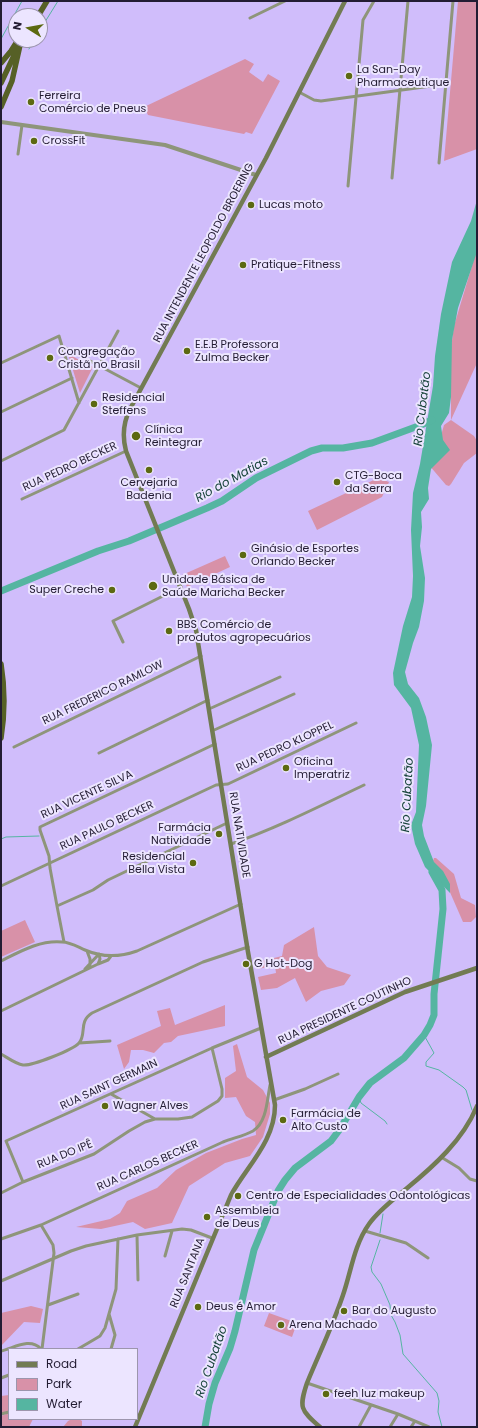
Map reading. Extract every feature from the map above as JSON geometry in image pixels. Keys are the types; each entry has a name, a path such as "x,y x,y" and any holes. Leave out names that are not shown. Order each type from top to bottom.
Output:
{"highway":[{"path":"1,63 13,48"},
{"path":"1,83 16,48"},
{"path":"1,107 12,81 18,48"},
{"path":"1,664 5,707 1,738"}],"main road":[{"name":"RUA INTENDENTE LEOPOLDO BROERING","path":"164,544 126,451 123,436 124,425 128,413 256,175 345,1"},
{"name":"RUA NATIVIDADE","path":"164,544 193,619 201,656 212,731 274,1100 275,1114 270,1133"},
{"name":"RUA PRESIDENTE COUTINHO","path":"266,1057 417,987 477,968"},
{"path":"320,1427 307,1416 303,1408 303,1397 307,1383 342,1297 357,1249 365,1231 378,1213 441,1157 465,1130 477,1106"},
{"name":"RUA SANTANA","path":"138,1420 231,1195 270,1133"}],"street":[{"path":"250,18 285,1"},
{"path":"348,186 363,20 374,1"},
{"path":"392,178 408,1"},
{"path":"439,163 453,1"},
{"path":"299,92 314,100 321,101 446,84"},
{"path":"1,122 164,145 256,175"},
{"path":"18,154 22,125"},
{"path":"1,461 64,430 118,331"},
{"path":"1,363 59,336 79,403"},
{"path":"62,346 141,388"},
{"path":"1,412 72,378"},
{"name":"RUA PEDRO BECKER","path":"22,499 126,451"},
{"path":"123,642 113,621 181,587"},
{"name":"RUA FREDERICO RAMLOW","path":"14,747 201,656"},
{"path":"209,709 280,677"},
{"path":"212,731 294,694"},
{"path":"99,752 208,700"},
{"name":"RUA PEDRO KLOPPEL","path":"221,784 228,784 356,723"},
{"name":"RUA VICENTE SILVA","path":"64,942 49,856 40,827 215,744"},
{"name":"RUA PAULO BECKER","path":"1,886 221,784"},
{"path":"231,844 296,817 364,785"},
{"path":"57,906 93,890 113,877 228,823"},
{"path":"1,960 38,944 48,942 64,942 98,954 111,956 124,955 241,904"},
{"path":"1,1054 22,1065 43,1061 74,1047 79,1043 82,1037 84,1022 92,1013 202,962 248,947"},
{"path":"87,951 90,959 90,965"},
{"path":"98,954 100,959 98,964"},
{"path":"84,971 98,954"},
{"path":"1,1011 108,960 111,956"},
{"name":"RUA SAINT GERMAIN","path":"23,1182 6,1141 212,1048 261,1028"},
{"path":"79,1043 110,1041"},
{"path":"111,1094 155,1119 190,1118 220,1099 222,1091 212,1048"},
{"path":"274,1100 299,1092 338,1074"},
{"name":"RUA CARLOS BECKER","path":"1,1240 40,1225 223,1142 252,1131 259,1125 264,1116 271,1081"},
{"name":"RUA DO IPÊ","path":"1,1193 23,1182 94,1154 129,1131 145,1122 155,1119"},
{"path":"441,1157 459,1168 470,1179 477,1181"},
{"path":"40,1225 53,1245 54,1250 42,1348"},
{"path":"1,1281 78,1248 137,1235 188,1230 212,1238"},
{"path":"165,1256 172,1231"},
{"path":"365,1231 406,1243 428,1258"},
{"path":"137,1235 138,1280"},
{"path":"80,1348 100,1336 105,1328 116,1290 118,1239"},
{"path":"48,1305 78,1294"},
{"path":"109,1314 115,1335 111,1348"},
{"path":"11,1348 27,1343 37,1345 41,1348"},
{"path":"307,1383 371,1404 429,1427"},
{"path":"359,1427 371,1404"},
{"path":"390,1427 398,1414"},
{"path":"411,1427 415,1421"}],"green space":[{"path":"458,1 477,1 477,149 444,161"},
{"path":"245,59 254,64 249,72 263,82 268,74 280,81 252,134 246,132 244,134 148,115 144,107"},
{"path":"477,249 477,363 451,420 451,397 448,369 454,326"},
{"path":"68,354 93,367 80,393"},
{"path":"451,420 474,436 477,441 477,453 464,463 449,486 446,485 429,465 436,453 444,425"},
{"path":"378,478 389,482 382,497 317,530 308,511"},
{"path":"225,556 230,567 187,587 182,575"},
{"path":"434,858 436,858 454,874 461,898 475,905 476,917 471,922 463,922 442,874 433,861"},
{"path":"25,920 35,942 1,957 1,931"},
{"path":"314,927 318,956 327,967 351,975 344,985 321,991 306,1002 295,978 277,988 261,990 258,977 276,973 275,966 257,969 258,962 282,956 284,945"},
{"path":"225,1005 225,1026 178,1036 171,1042 164,1043 154,1053 143,1050 131,1050 129,1062 124,1069 117,1045 161,1026 157,1011 170,1008 175,1025"},
{"path":"237,1044 247,1077 263,1090 270,1103 270,1114 263,1137 250,1156 225,1163 189,1186 172,1223 145,1229 133,1222 101,1229 76,1227 110,1219 120,1213 127,1201 157,1188 176,1170 206,1153 256,1135 255,1122 246,1116 236,1097 225,1098 225,1078 236,1071 233,1046"},
{"path":"31,1306 43,1309 40,1323 24,1322 1,1346 1,1313"},
{"name":"Arena Machado","path":"269,1313 297,1323 292,1337 264,1326"},
{"path":"8,1395 8,1411 1,1413 1,1396"},
{"path":"8,1413 8,1420 32,1420 29,1427 1,1427 1,1416"},
{"path":"80,1420 82,1421 82,1427 63,1427 68,1421"}],"water":[{"path":"477,200 477,252 458,308 452,340 451,397 449,413 441,426 443,440 450,450 431,469 428,488 429,499 421,512 422,527 420,546 425,578 424,601 419,627 405,672 408,684 419,698 426,717 432,745 426,806 422,825 424,836 434,862 443,871 450,884 450,893 425,867 415,844 411,825 416,812 419,745 411,708 394,685 393,673 403,626 412,597 413,576 411,530 413,493 420,464 433,386 435,356 441,314 452,262 471,221"}],"waterway":[{"path":"1,39 22,1"},
{"path":"48,17 58,1"},
{"name":"Rio do Matias","path":"1,591 98,551 129,541 207,508 222,501 256,478 311,451 322,448 343,448 372,443 432,420"},
{"path":"1,839 6,837 39,836"},
{"name":"Rio Cubatão","path":"205,1427 215,1383 230,1348 235,1331 254,1250 278,1191 295,1168 331,1141 359,1097 370,1083 404,1058 424,1035 430,1025 434,1015 434,994 443,909 442,890 432,872"},
{"path":"424,1035 434,1053 426,1062 426,1066 439,1070 463,1087 466,1090 472,1110"},
{"path":"359,1097 361,1103 387,1124"},
{"path":"380,1233 383,1214"},
{"path":"380,1240 371,1267 372,1272 381,1284 390,1305 391,1315 400,1335 403,1354 437,1393 439,1401 438,1412 442,1427"}],"place":[{"name":"La San-Day Pharmaceutique","path":"349,76"},
{"name":"Ferreira Comércio de Pneus","path":"31,102"},
{"name":"CrossFit","path":"34,141"},
{"name":"Lucas moto","path":"251,205"},
{"name":"Pratique-Fitness","path":"243,265"},
{"name":"E.E.B Professora Zulma Becker","path":"187,351"},
{"name":"Congregação Cristã no Brasil","path":"50,358"},
{"name":"Residencial Steffens","path":"94,404"},
{"name":"Clínica Reintegrar","path":"136,436"},
{"name":"Cervejaria Badenia","path":"149,470"},
{"name":"CTG-Boca da Serra","path":"337,482"},
{"name":"Ginásio de Esportes Orlando Becker","path":"243,555"},
{"name":"Unidade Básica de Saúde Maricha Becker","path":"153,586"},
{"name":"Super Creche","path":"112,590"},
{"name":"BBS Comércio de produtos agropecuários","path":"169,631"},
{"name":"Oficina Imperatriz","path":"286,768"},
{"name":"Farmácia Natividade","path":"219,834"},
{"name":"Residencial Bella Vista","path":"193,863"},
{"name":"G Hot-Dog","path":"246,964"},
{"name":"Wagner Alves","path":"105,1106"},
{"name":"Farmácia de Alto Custo","path":"283,1120"},
{"name":"Centro de Especialidades Odontológicas","path":"238,1196"},
{"name":"Assembleia de Deus","path":"207,1217"},
{"name":"Deus é Amor","path":"198,1307"},
{"name":"Bar do Augusto","path":"344,1311"},
{"name":"Arena Machado","path":"281,1325"},
{"name":"feeh luz makeup","path":"326,1394"}]}
